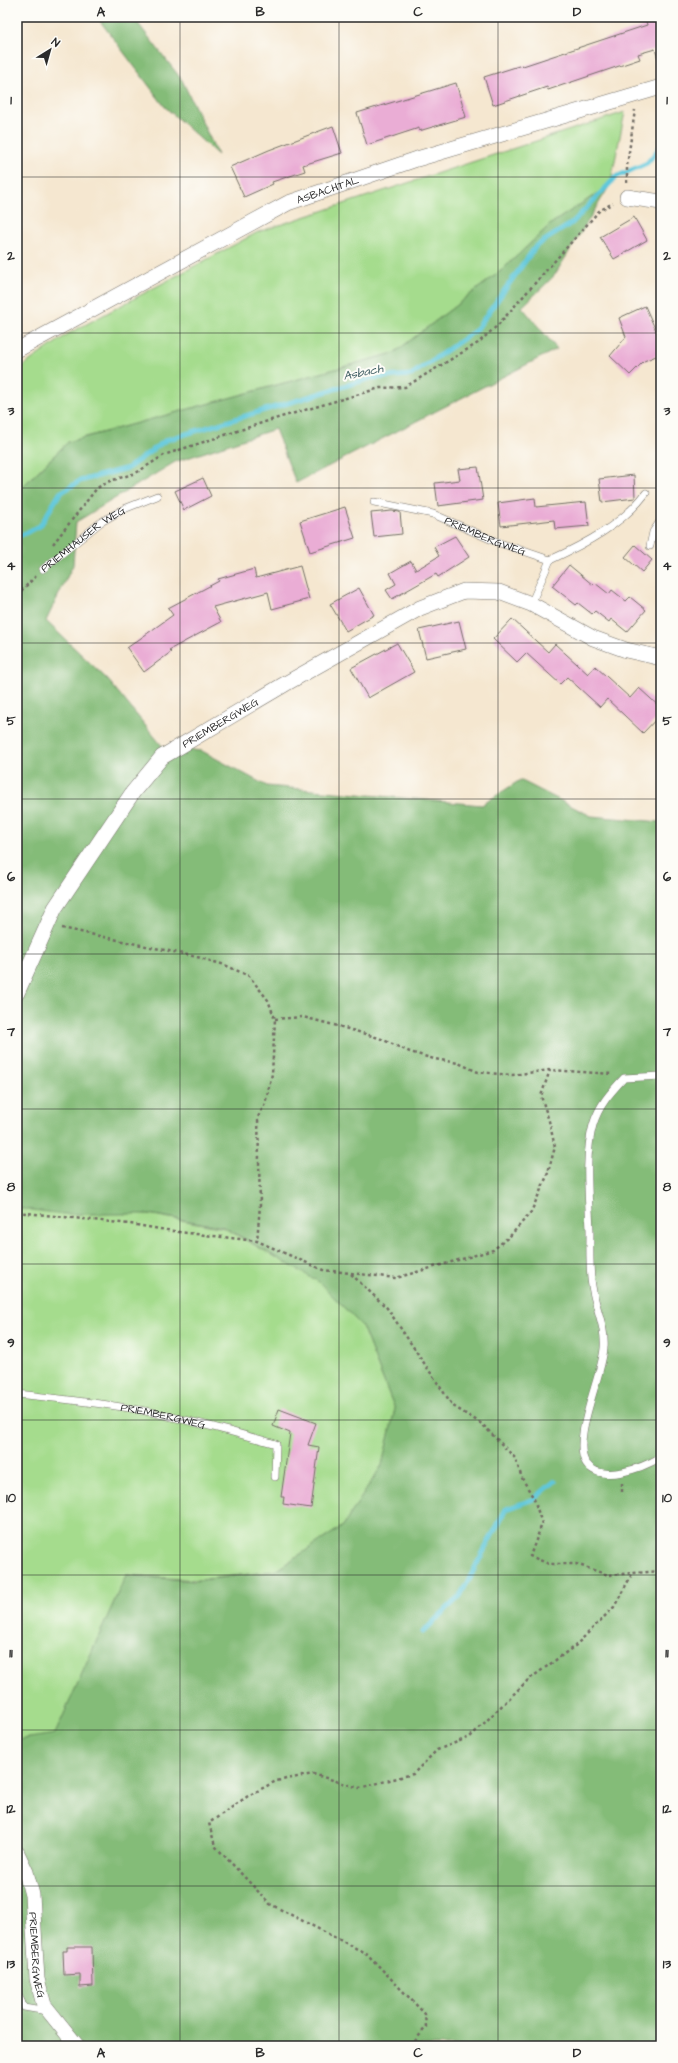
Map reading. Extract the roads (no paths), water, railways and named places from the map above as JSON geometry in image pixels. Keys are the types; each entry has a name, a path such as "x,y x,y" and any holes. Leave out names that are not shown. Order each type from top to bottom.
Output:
{"street":[{"name":"ASBACHTAL","path":"17,350 288,204 417,159 635,96 661,87"},
{"path":"627,190 661,202"},
{"name":"PRIEMBERGWEG","path":"17,993 55,908 133,792 162,757 379,630 420,608 449,595 464,591 499,592 531,604 593,638 626,650 661,658"},
{"name":"PRIEMBERGWEG","path":"17,1853 26,1872 32,1895 37,1979 44,2004 77,2046"}],"lane":[{"path":"531,604 550,560 586,542 610,526 632,509 646,493"},
{"name":"PRIEMHAUSER WEG","path":"43,569 102,522 124,510 157,496"},
{"name":"PRIEMBERGWEG","path":"374,502 433,514 497,542 550,560"},
{"path":"650,546 654,532 661,520"},
{"path":"661,1076 624,1078 606,1097 600,1106 592,1134 589,1158 592,1286 604,1331 604,1348 596,1388 585,1419 581,1447 587,1464 594,1470 605,1473 640,1468 661,1457"},
{"name":"PRIEMBERGWEG","path":"17,1394 149,1412 212,1426 276,1444 275,1477"},
{"name":"PRIEMBERGWEG","path":"17,1993 24,2007 48,2011"}],"waterway":[{"name":"Asbach","path":"17,537 40,526 60,493 80,481 128,468 166,440 371,378 411,375 476,330 536,246 572,223 616,177 647,163 661,146"},
{"path":"423,1632 460,1596 506,1509 534,1499 555,1481"}]}
